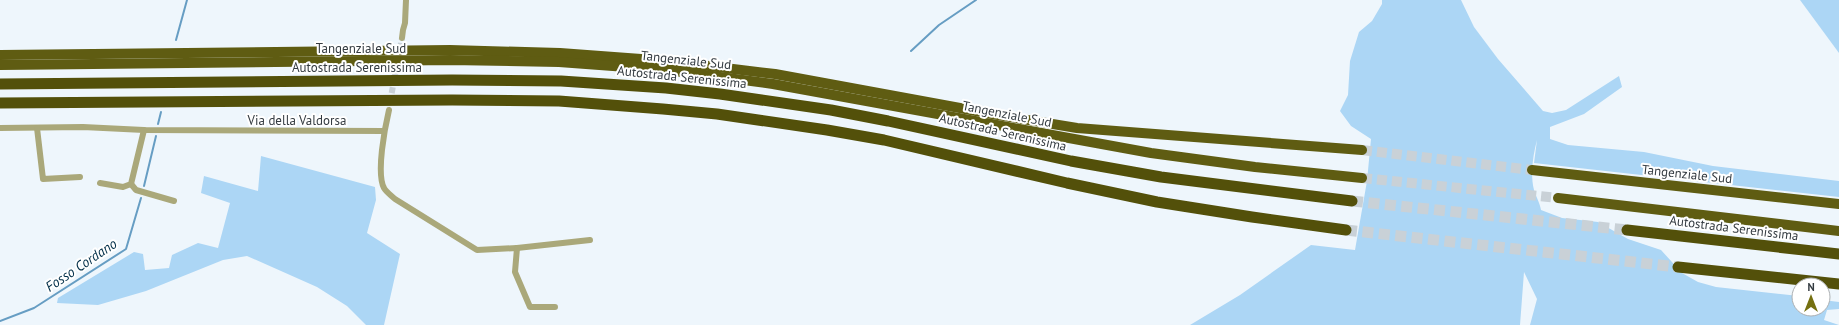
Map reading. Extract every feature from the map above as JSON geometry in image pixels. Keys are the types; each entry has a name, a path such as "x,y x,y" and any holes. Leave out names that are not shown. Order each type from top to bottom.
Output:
{"highway":[{"name":"Tangenziale Sud","path":"0,55 450,50 568,54 668,61 775,74 1077,128 1362,150"},
{"name":"Tangenziale Sud","path":"0,65 450,60 559,62 667,70 781,85 1151,153 1255,167 1362,178"},
{"name":"Autostrada Serenissima","path":"0,84 452,80 561,81 666,88 728,95 831,110 1070,161 1161,177 1352,201"},
{"path":"0,104 452,100 559,101 663,109 827,130 884,140 1067,183 1157,202 1346,230"},
{"name":"Tangenziale Sud","path":"1532,170 1839,204"},
{"path":"1558,198 1839,231"},
{"name":"Autostrada Serenissima","path":"1626,230 1839,254"},
{"path":"1678,267 1839,284"}],"street":[{"path":"402,38 402,30 406,23 406,0"},
{"path":"389,110 384,131 381,177 384,189 395,199 477,250 517,248 590,240"},
{"name":"Via della Valdorsa","path":"0,128 83,127 144,130 384,131"},
{"path":"37,128 43,179 80,177"},
{"path":"100,183 123,188 131,184 144,130"},
{"path":"131,184 136,190 174,201"},
{"path":"517,248 515,272 530,307 555,307"}],"shaded area":[{"path":"1382,0 1461,0 1474,27 1498,59 1543,111 1552,113 1566,110 1619,76 1622,87 1584,114 1550,127 1550,139 1568,145 1644,152 1713,166 1839,181 1839,197 1534,163 1537,140 1532,171 1534,190 1541,210 1562,218 1598,222 1628,239 1661,250 1682,273 1698,282 1716,287 1791,295 1791,317 1825,317 1824,320 1839,325 1530,325 1537,299 1524,272 1520,325 1190,325 1240,295 1311,245 1355,250 1367,181 1371,139 1351,126 1340,111 1348,95 1350,61 1359,32 1372,21 1382,4"},
{"path":"1800,0 1839,0 1839,53"},
{"path":"261,156 375,187 376,200 367,233 400,254 384,325 366,325 347,306 317,287 247,256 223,260 146,291 98,305 57,303 58,298 134,252 143,254 145,270 169,268 172,255 198,243 218,248 230,203 201,193 204,176 258,191"},
{"path":"1831,301 1839,302 1839,309 1831,310"}],"waterway":[{"name":"Fosso Cordano","path":"176,40 187,0"},
{"path":"911,51 939,25 976,0"},
{"name":"Fosso Cordano","path":"158,124 161,112"},
{"name":"Fosso Cordano","path":"144,186 156,136"},
{"name":"Fosso Cordano","path":"0,321 34,308 126,249 141,198"}],"tunnel":[{"path":"390,102 402,38"},
{"path":"1362,150 1532,170"},
{"path":"1362,178 1558,198"},
{"path":"1352,201 1627,230"},
{"path":"1346,230 1678,267"}]}
